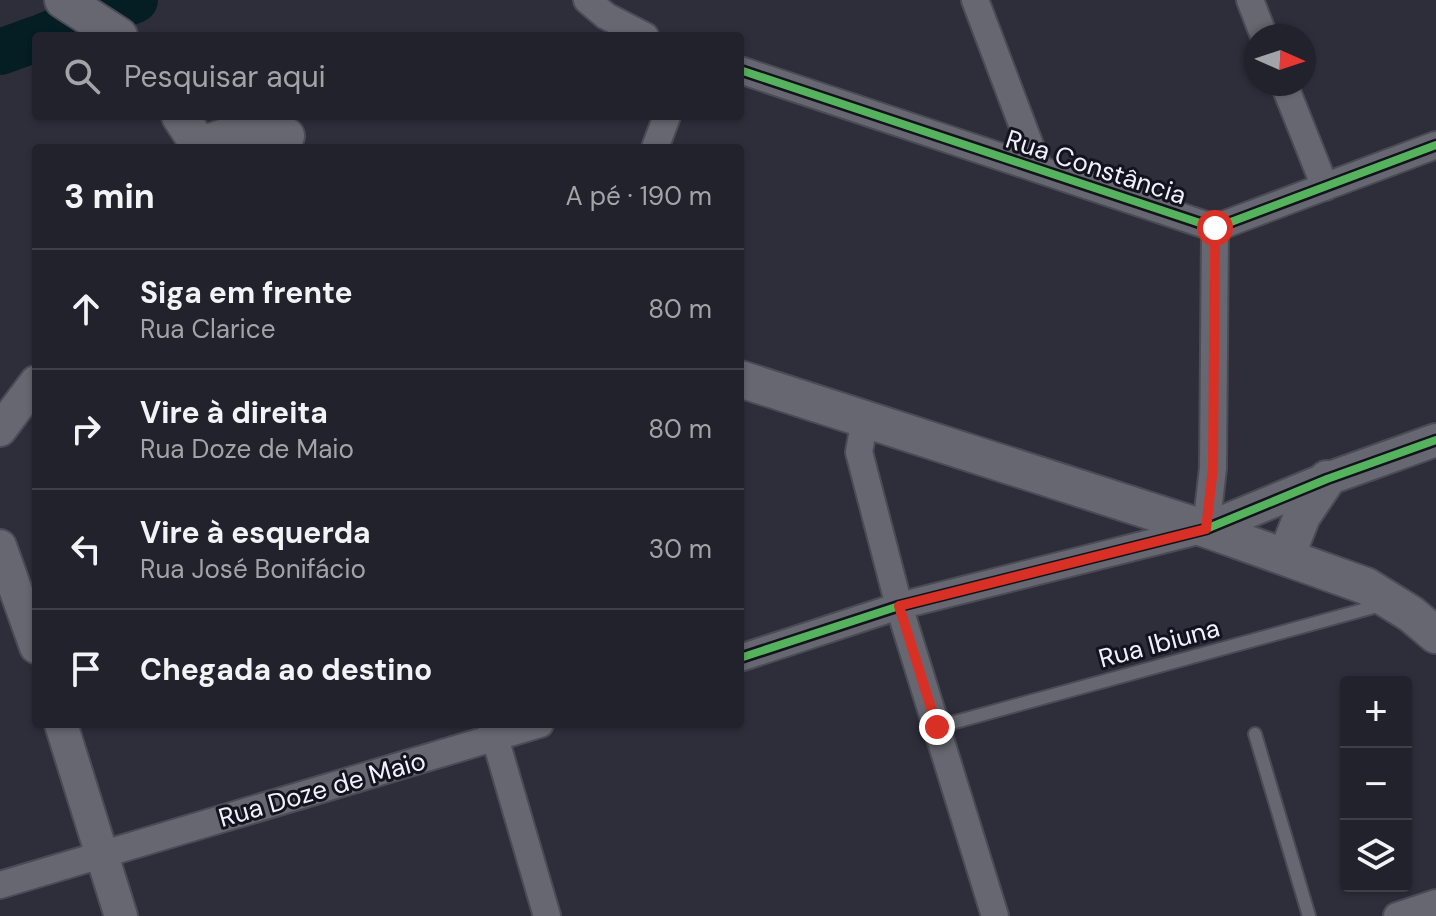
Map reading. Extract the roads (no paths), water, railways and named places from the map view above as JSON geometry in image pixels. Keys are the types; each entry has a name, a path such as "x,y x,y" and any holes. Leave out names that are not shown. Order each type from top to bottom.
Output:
{"main road":[{"path":"63,0 113,32"},
{"path":"182,120 197,144"},
{"path":"259,120 294,142"},
{"path":"207,144 236,133 294,142"},
{"path":"744,380 1206,529 1366,586 1436,635"},
{"path":"1286,557 1302,516 1327,479"}],"street":[{"path":"587,0 606,16 637,32"},
{"path":"975,0 1039,169"},
{"path":"1250,0 1259,24"},
{"name":"Rua Constância","path":"744,71 1215,228 1436,145"},
{"path":"1289,96 1325,187"},
{"path":"656,144 666,120"},
{"path":"1206,529 1213,468 1215,228"},
{"path":"0,430 32,387"},
{"path":"865,418 859,452 899,606 995,916"},
{"path":"744,657 899,606 1206,529 1327,479 1436,440"},
{"path":"0,548 32,636"},
{"path":"62,728 121,916"},
{"name":"Rua Doze de Maio","path":"0,885 493,731 513,728"},
{"path":"493,731 547,916"},
{"path":"1397,916 1436,903"}],"lane":[{"name":"Rua Ibiuna","path":"937,727 1392,602"},
{"path":"1255,734 1309,916"}],"waterway":[{"path":"54,32 135,0"},
{"path":"0,52 32,40"}]}
